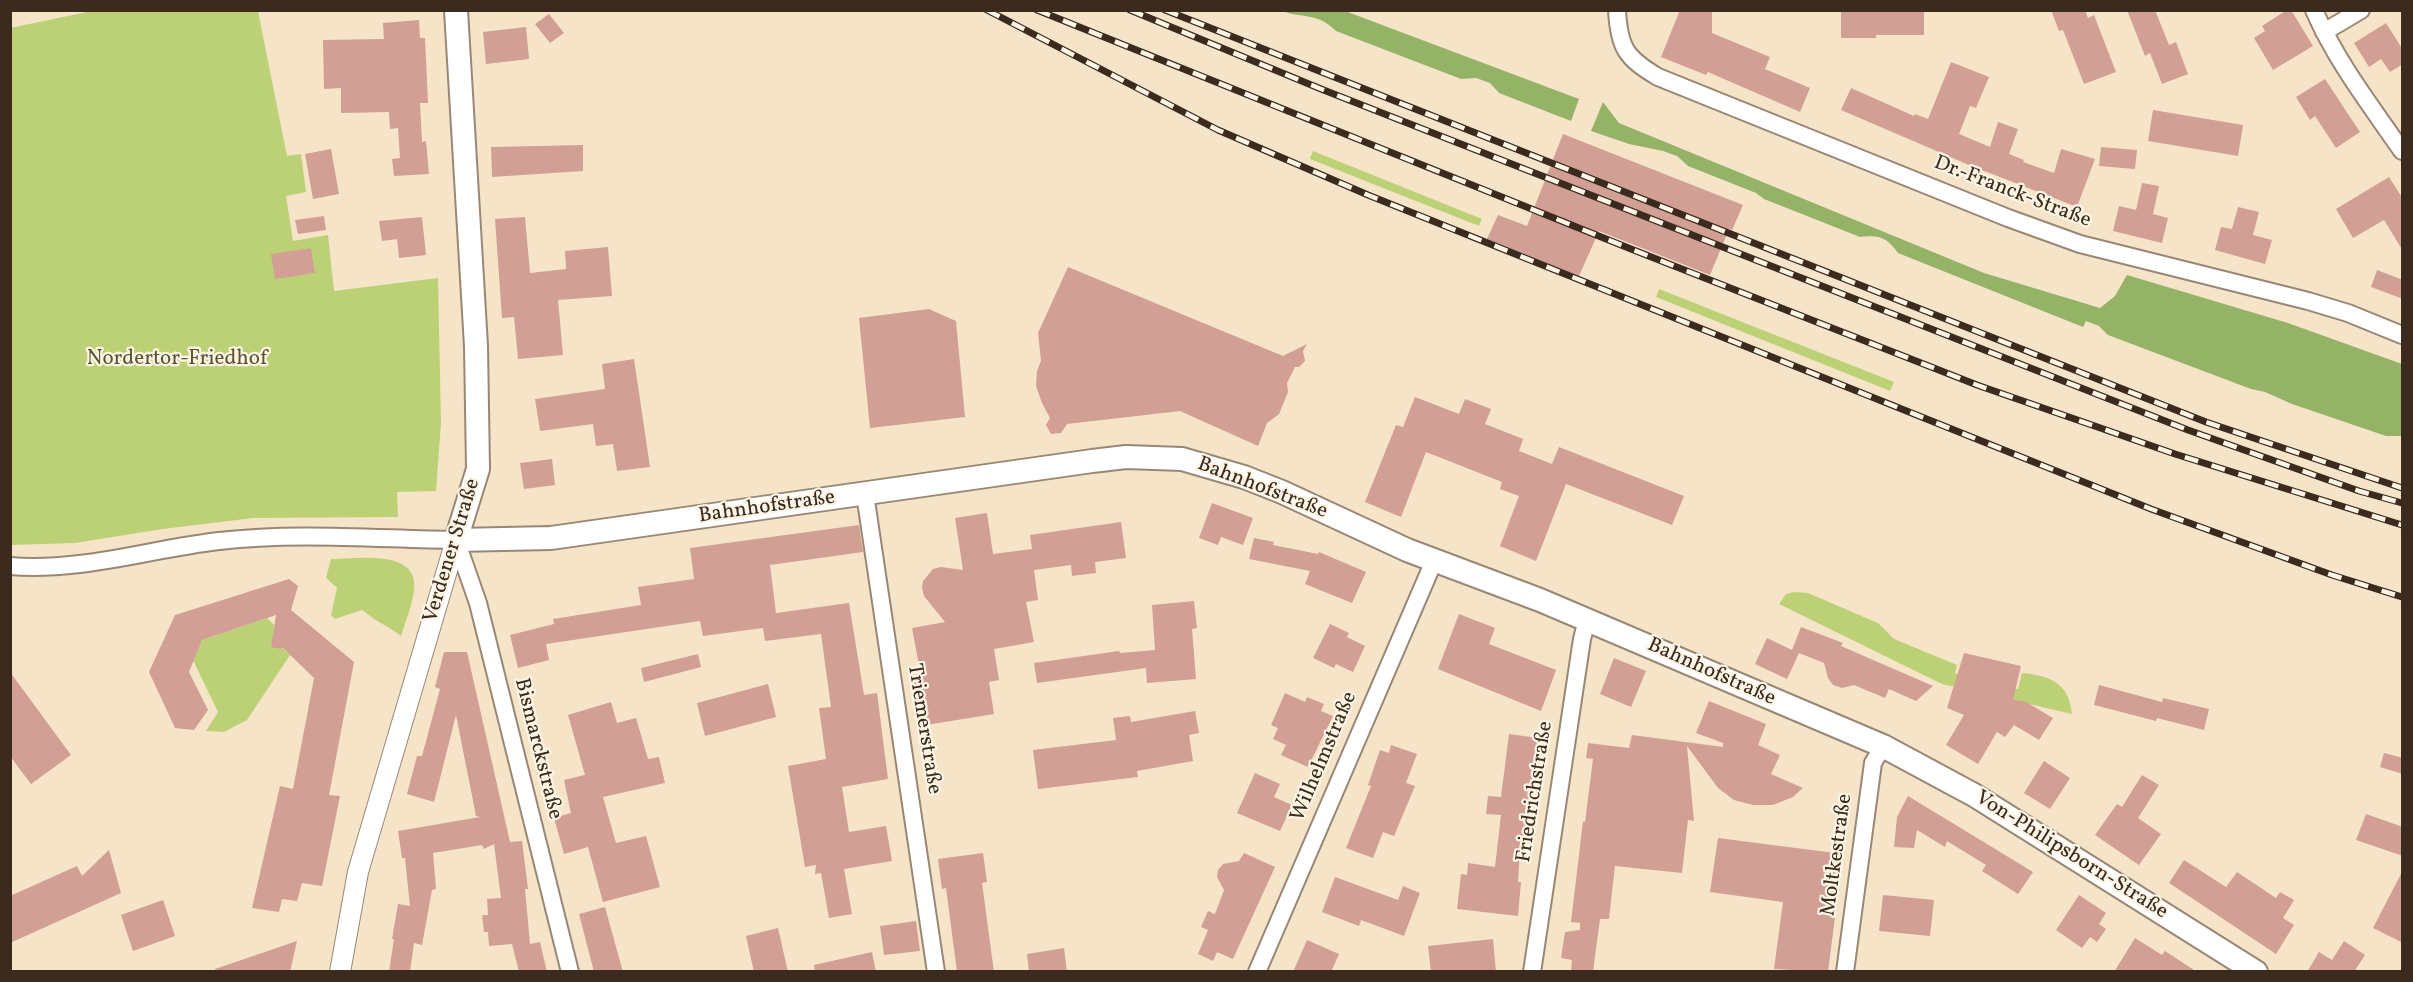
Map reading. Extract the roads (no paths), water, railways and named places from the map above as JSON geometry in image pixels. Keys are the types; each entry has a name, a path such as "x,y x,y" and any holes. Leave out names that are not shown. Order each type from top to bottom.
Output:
{"main road":[{"name":"Verdener Straße","path":"456,10 476,346 478,469 456,540"},
{"name":"Bahnhofstraße","path":"456,540 551,538 1092,461 1136,457 1182,459 1212,466 1282,492 1434,561 1587,620 1883,746"},
{"name":"Von-Philipsborn-Straße","path":"1883,746 1974,795 2256,972"}],"street":[{"name":"Dr.-Franck-Straße","path":"1617,10 1623,48 1640,66 1658,77 2008,218 2080,244 2308,301 2348,313 2403,335"},
{"path":"2314,10 2324,32 2370,105 2403,151"},
{"path":"2324,32 2361,10"},
{"name":"Triemerstraße","path":"865,494 936,972"},
{"path":"10,566 43,567 96,561 218,541 262,538 456,540"},
{"name":"Verdener Straße","path":"340,972 358,872 456,540"},
{"name":"Bismarckstraße","path":"456,540 478,603 570,972"},
{"name":"Wilhelmstraße","path":"1257,972 1434,561"},
{"name":"Friedrichstraße","path":"1532,972 1582,639 1587,620"},
{"name":"Moltkestraße","path":"1845,972 1873,763 1883,746"}],"railway":[{"path":"987,10 1218,130 1368,195 2151,509 2332,575 2402,597"},
{"path":"1037,10 1631,249 1977,385 2175,454 2402,525"},
{"path":"1130,10 1321,89 2188,430 2359,491 2402,503"},
{"path":"1165,10 2206,422 2402,488"}],"park label":[{"name":"Nordertor-Friedhof","path":"177,360"}]}
